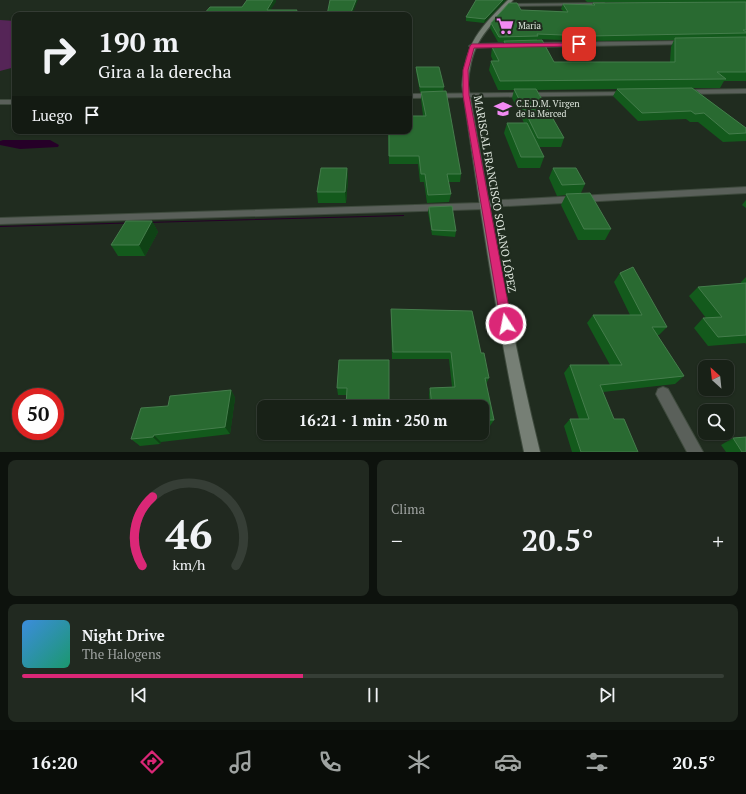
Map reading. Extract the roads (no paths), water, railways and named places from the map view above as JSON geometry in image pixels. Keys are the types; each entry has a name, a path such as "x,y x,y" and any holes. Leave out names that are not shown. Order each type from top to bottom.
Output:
{"main road":[{"name":"MARISCAL FRANCISCO SOLANO LÓPEZ","path":"509,2 481,31 472,46 466,70 466,95 484,205 522,409 532,452"}],"street":[{"path":"509,2 609,4"},
{"path":"527,45 691,43"},
{"path":"472,46 519,45"},
{"path":"676,92 746,91"},
{"path":"412,96 637,93"},
{"path":"0,102 12,102"},
{"path":"0,221 484,205 746,190"},
{"path":"663,394 695,452"}],"place":[{"name":"Maria","path":"505,26"},
{"name":"C.E.D.M. Virgen de la Merced","path":"503,109"}]}
